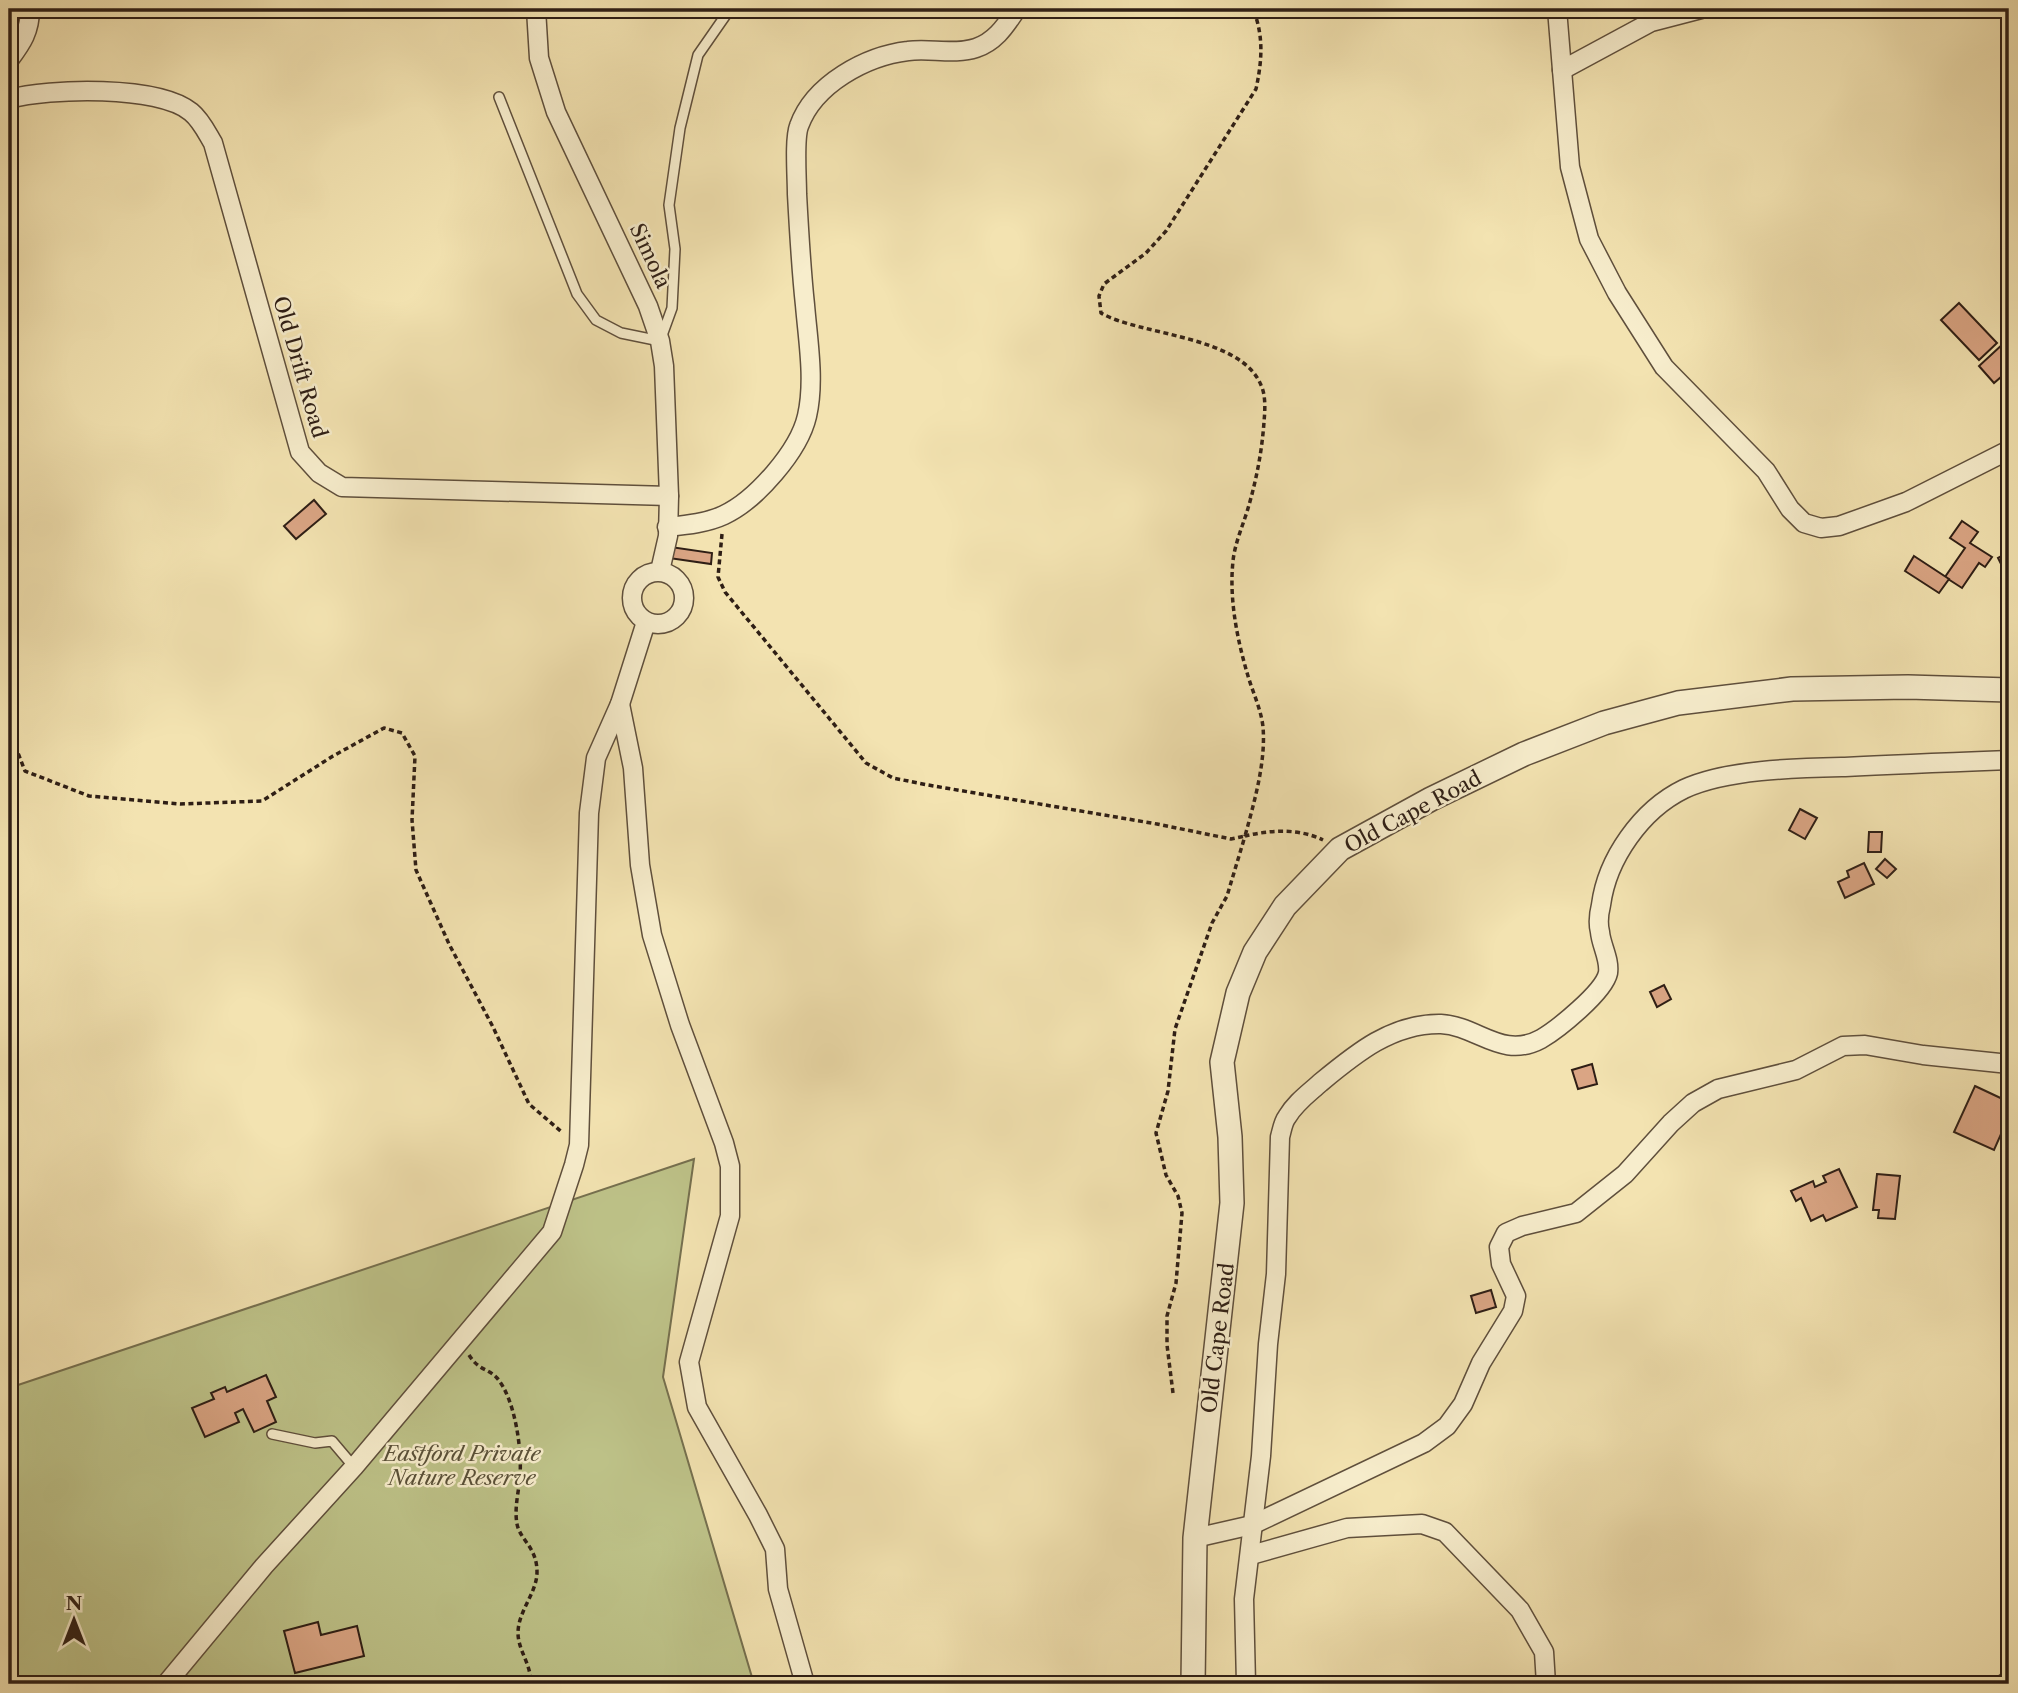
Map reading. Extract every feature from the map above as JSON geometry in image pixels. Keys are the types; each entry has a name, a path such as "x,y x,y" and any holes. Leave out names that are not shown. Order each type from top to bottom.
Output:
{"street":[{"path":"9,60 23,42 30,26 30,9"},
{"name":"Simola","path":"536,9 539,58 556,112 648,306 660,341 665,376 669,496 667,531 660,571"},
{"path":"667,531 725,515 761,489 791,453 807,417 810,376 799,249 797,182 798,128 810,103 838,79 874,59 908,50 976,48 1000,34 1014,9"},
{"path":"1557,9 1570,167 1588,239 1617,293 1664,367 1766,471 1790,509 1804,523 1821,528 1839,526 1906,502 2009,450"},
{"path":"1562,70 1651,22 1701,9"},
{"name":"Old Drift Road","path":"9,99 35,94 109,91 174,104 190,111 202,124 213,144 300,452 319,473 342,487 669,496"},
{"path":"660,571 670,574 678,580 683,589 685,600 682,610 676,618 667,623 656,625 646,622 638,617 633,607 634,586 650,573 660,571"},
{"path":"166,1684 264,1566 354,1467 461,1342 552,1232 579,1145 589,813 596,758 620,704 646,622"},
{"name":"Old Cape Road","path":"1193,1684 1195,1538 1232,1203 1230,1136 1222,1062 1238,993 1255,952 1285,906 1340,849 1431,799 1524,754 1604,723 1678,703 1792,689 1908,687 2009,690"},
{"path":"620,704 633,768 640,865 652,935 680,1025 730,1166 730,1216 689,1363 697,1407 775,1549 778,1589 805,1684"},
{"path":"1247,1684 1244,1599 1261,1455 1268,1344 1276,1274 1280,1136 1286,1118 1299,1101 1356,1052 1391,1034 1420,1025 1443,1024 1469,1030 1494,1043 1525,1045 1542,1038 1588,1002 1602,986 1608,972 1599,930 1608,874 1636,828 1657,806 1685,789 1772,769 2009,760"},
{"path":"1195,1538 1252,1525 1424,1443 1447,1426 1463,1404 1480,1363 1513,1311 1516,1296 1501,1264 1499,1247 1506,1233 1522,1226 1576,1213 1625,1174 1693,1103 1718,1089 1796,1070 1843,1046 1865,1045 1923,1055 2009,1064"},
{"path":"1251,1555 1347,1528 1422,1524 1445,1532 1520,1610 1544,1652 1546,1684"},
{"path":"2004,1684 2009,1680"}],"lane":[{"path":"499,97 577,294 596,320 621,332 660,341 672,308 675,248 669,205 680,128 698,55 730,9"},
{"path":"272,1434 315,1443 332,1441 354,1467"}],"path":[{"path":"1173,1393 1167,1345 1167,1316 1176,1283 1182,1213 1178,1196 1166,1175 1156,1133 1168,1091 1175,1029 1212,923 1227,897 1253,806 1260,766 1263,728 1236,630 1232,590 1233,559 1262,448 1265,407 1261,384 1246,365 1221,351 1186,337 1117,322 1101,313 1099,296 1104,284 1146,253 1166,231 1256,89 1261,65 1261,43 1253,9"},
{"path":"725,515 718,562 718,577 725,592 866,763 893,778 1231,839 1272,830 1312,834 1340,849"},
{"path":"9,730 25,771 89,796 180,804 262,801 333,756 384,728 402,733 415,756 412,820 416,870 449,944 493,1027 529,1104 579,1145"},
{"path":"461,1342 476,1366 497,1377 510,1404 519,1445 517,1526 536,1557 537,1575 521,1616 518,1632 520,1648 531,1677 530,1684"}],"green space":[{"name":"Eastford Private Nature Reserve","path":"694,1159 663,1377 754,1684 9,1684 9,1388"}],"building":[{"path":"1959,303 1997,343 1979,360 1941,320"},
{"path":"2004,343 2009,349 2009,370 1994,383 1979,366"},
{"path":"314,500 326,514 296,539 284,526"},
{"path":"1962,521 1978,532 1970,543 1992,557 1985,567 1979,563 1962,588 1945,577 1965,548 1950,538"},
{"path":"657,545 712,553 711,564 655,556"},
{"path":"2009,552 2009,572 2006,574 1998,558"},
{"path":"1914,556 1949,579 1939,593 1905,571"},
{"path":"1800,809 1817,818 1805,839 1789,830"},
{"path":"1869,832 1882,832 1881,852 1868,852"},
{"path":"1885,859 1896,869 1887,878 1876,869"},
{"path":"1864,863 1874,884 1845,898 1838,882 1849,877 1847,871"},
{"path":"1664,985 1671,999 1657,1007 1650,992"},
{"path":"1592,1064 1597,1084 1578,1089 1572,1070"},
{"path":"1975,1086 2009,1102 2009,1116 1994,1150 1954,1132"},
{"path":"1839,1169 1857,1207 1826,1221 1823,1215 1811,1221 1801,1198 1796,1201 1791,1191 1813,1181 1815,1187 1826,1182 1823,1176"},
{"path":"1877,1174 1900,1176 1895,1219 1878,1218 1879,1210 1873,1210"},
{"path":"1491,1290 1496,1307 1476,1313 1471,1296"},
{"path":"266,1375 276,1397 267,1401 276,1422 254,1432 243,1409 235,1413 239,1422 205,1437 192,1408 214,1399 211,1393 225,1387 227,1392"},
{"path":"318,1622 321,1635 357,1626 364,1656 295,1673 284,1631"}]}
